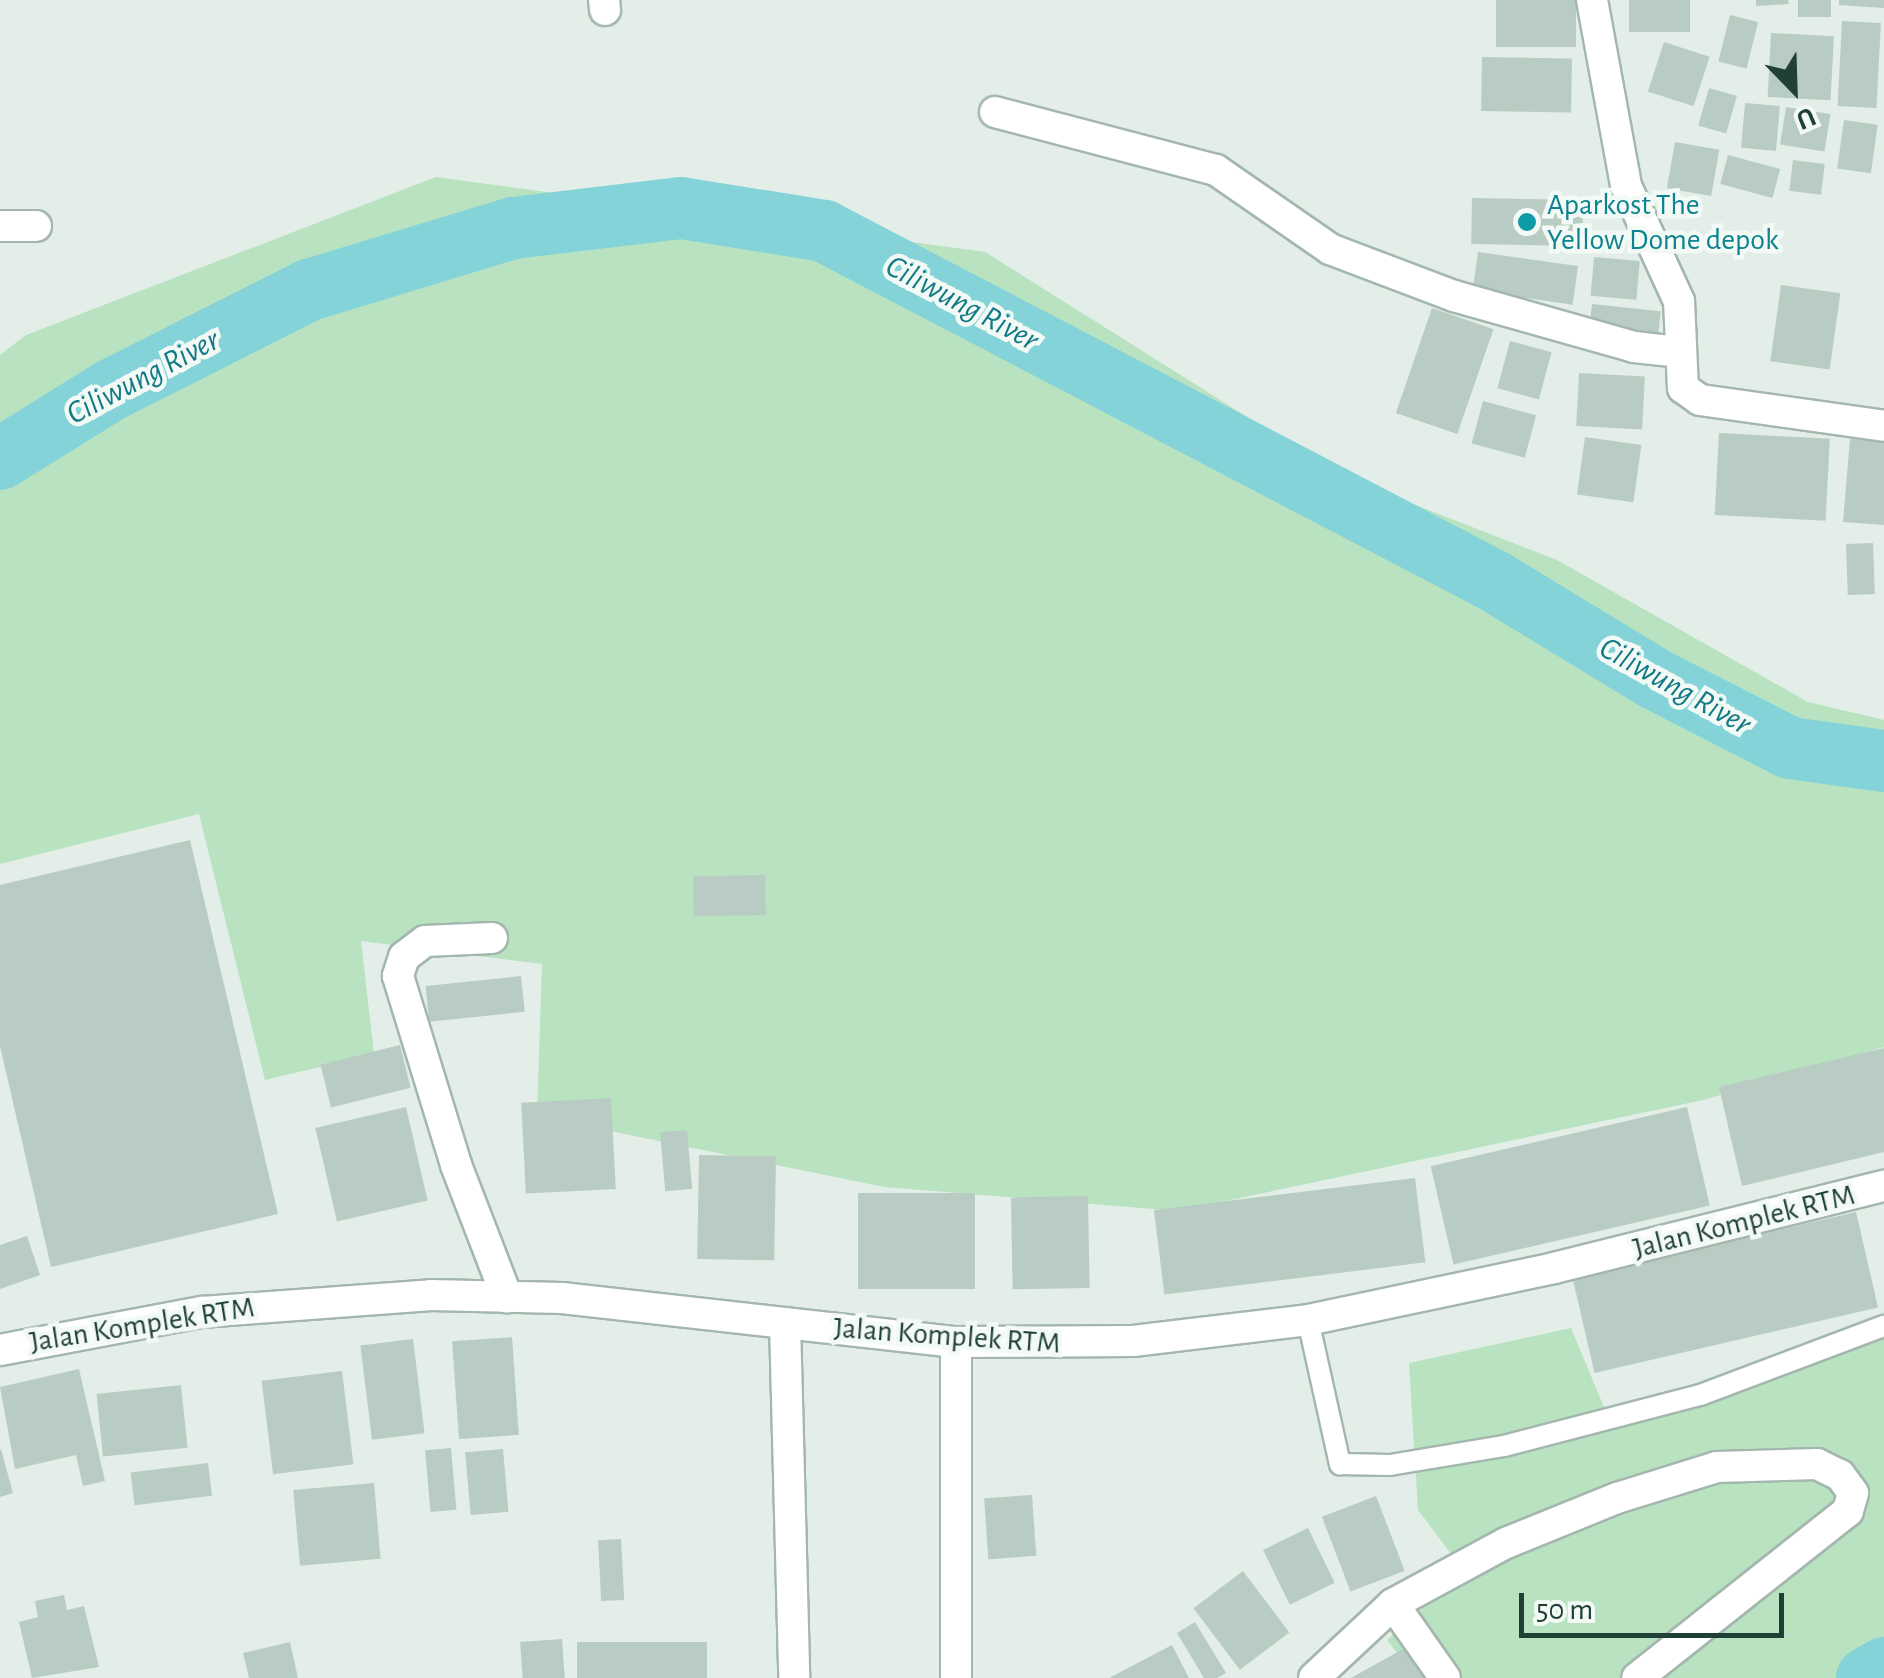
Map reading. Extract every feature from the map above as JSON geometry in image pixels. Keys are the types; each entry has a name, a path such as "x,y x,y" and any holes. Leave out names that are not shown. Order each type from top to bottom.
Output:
{"street":[{"path":"1592,0 1626,186 1679,302 1683,388 1700,400 1884,426"},
{"path":"994,112 1216,170 1330,248 1454,296 1679,362"},
{"path":"0,226 36,226"},
{"path":"1570,351 1679,362"},
{"path":"492,938 425,942 404,956 398,976 456,1165 508,1296"},
{"name":"Jalan Komplek RTM","path":"0,1350 264,1304 508,1296 956,1342 1133,1341 1308,1320 1554,1268 1884,1186"},
{"path":"785,1324 794,1678"},
{"path":"956,1342 956,1678"},
{"path":"1314,1678 1393,1604 1506,1543 1618,1498 1718,1467 1816,1464 1840,1475 1853,1492 1848,1511 1637,1678"},
{"path":"1393,1604 1445,1678"}],"lane":[{"path":"1308,1320 1340,1464 1390,1465 1504,1446 1700,1395 1884,1326"}],"green space":[{"path":"436,177 985,252 1341,476 1557,560 1808,702 1884,720 1884,1047 1703,1100 1178,1211 884,1187 537,1116 542,964 361,941 374,1054 265,1080 199,814 0,864 0,355 26,335"},
{"path":"1571,1328 1608,1417 1884,1330 1884,1678 1417,1678 1387,1640 1464,1571 1418,1510 1409,1363"}],"building":[{"path":"1496,0 1576,0 1576,47 1496,47"},
{"path":"1629,0 1690,0 1690,32 1629,32"},
{"path":"1756,0 1788,0 1789,4 1756,6"},
{"path":"1798,0 1831,0 1831,17 1798,17"},
{"path":"1839,0 1884,0 1884,8 1839,5"},
{"path":"1730,15 1758,22 1747,69 1718,62"},
{"path":"1842,21 1881,23 1876,108 1838,106"},
{"path":"1771,33 1834,36 1831,100 1768,97"},
{"path":"1664,42 1710,57 1694,106 1648,91"},
{"path":"1482,57 1572,59 1571,113 1481,111"},
{"path":"1709,88 1737,96 1726,133 1698,125"},
{"path":"1745,103 1780,106 1776,151 1741,148"},
{"path":"1786,107 1830,114 1825,152 1780,145"},
{"path":"1844,120 1878,125 1871,173 1837,169"},
{"path":"1675,142 1719,150 1711,196 1667,188"},
{"path":"1728,155 1780,169 1772,198 1720,184"},
{"path":"1793,160 1825,164 1821,195 1789,191"},
{"name":"Aparkost The Yellow Dome depok","path":"1472,198 1583,200 1582,246 1471,244"},
{"path":"1478,252 1578,266 1573,305 1473,291"},
{"path":"1594,257 1640,261 1636,300 1591,296"},
{"path":"1781,285 1840,293 1830,370 1770,361"},
{"path":"1592,304 1661,311 1658,338 1589,331"},
{"path":"1432,308 1493,329 1457,434 1396,413"},
{"path":"1510,341 1552,352 1539,399 1497,388"},
{"path":"1579,373 1645,376 1642,429 1576,426"},
{"path":"1483,401 1536,415 1525,458 1472,444"},
{"path":"1719,433 1830,439 1826,521 1715,515"},
{"path":"1585,437 1641,445 1633,502 1577,494"},
{"path":"1850,439 1884,441 1884,525 1843,522"},
{"path":"1873,543 1875,594 1848,595 1846,544"},
{"path":"190,840 278,1214 51,1267 0,1046 0,885"},
{"path":"765,875 766,915 694,916 693,876"},
{"path":"521,976 525,1012 429,1022 426,986"},
{"path":"400,1045 411,1088 331,1108 320,1065"},
{"path":"1884,1048 1884,1152 1742,1186 1719,1087"},
{"path":"611,1098 616,1189 526,1194 521,1103"},
{"path":"406,1107 428,1201 337,1221 315,1128"},
{"path":"1687,1107 1710,1205 1453,1265 1431,1166"},
{"path":"687,1130 692,1189 665,1191 660,1132"},
{"path":"699,1155 776,1156 774,1260 697,1259"},
{"path":"1415,1178 1425,1262 1164,1294 1154,1210"},
{"path":"858,1193 975,1193 975,1289 858,1289"},
{"path":"1088,1196 1090,1288 1013,1289 1011,1197"},
{"path":"1856,1212 1878,1307 1595,1373 1572,1277"},
{"path":"27,1236 40,1275 0,1289 0,1245"},
{"path":"512,1337 519,1435 459,1439 452,1341"},
{"path":"413,1339 425,1433 372,1440 360,1345"},
{"path":"79,1369 105,1481 83,1486 76,1455 15,1469 0,1387"},
{"path":"342,1371 353,1464 273,1474 262,1381"},
{"path":"181,1385 188,1448 103,1457 96,1394"},
{"path":"451,1448 456,1510 431,1512 425,1450"},
{"path":"503,1449 508,1512 471,1515 465,1452"},
{"path":"0,1450 13,1493 0,1497"},
{"path":"208,1463 212,1496 135,1505 131,1473"},
{"path":"374,1483 381,1559 300,1566 293,1490"},
{"path":"1032,1495 1036,1556 988,1559 984,1498"},
{"path":"1376,1496 1405,1571 1351,1591 1322,1517"},
{"path":"1308,1528 1335,1583 1290,1605 1263,1550"},
{"path":"621,1539 624,1600 601,1601 598,1540"},
{"path":"1243,1571 1289,1632 1240,1670 1193,1608"},
{"path":"64,1595 67,1610 84,1606 99,1667 32,1678 19,1622 38,1617 35,1601"},
{"path":"1195,1622 1226,1673 1217,1678 1204,1678 1177,1633"},
{"path":"562,1639 565,1678 523,1678 520,1642"},
{"path":"290,1642 298,1678 249,1678 243,1653"},
{"path":"577,1642 707,1642 707,1678 577,1678"},
{"path":"1172,1645 1189,1678 1109,1678"},
{"path":"1410,1645 1429,1678 1351,1678"}],"waterway":[{"name":"Ciliwung River","path":"0,459 111,390 309,290 513,228 681,208 824,231 1494,581 1657,680 1790,748 1884,761"},
{"name":"Ciliwung River","path":"1867,1678 1884,1668"}],"place":[{"name":"Aparkost The Yellow Dome depok","path":"1527,222"}]}
